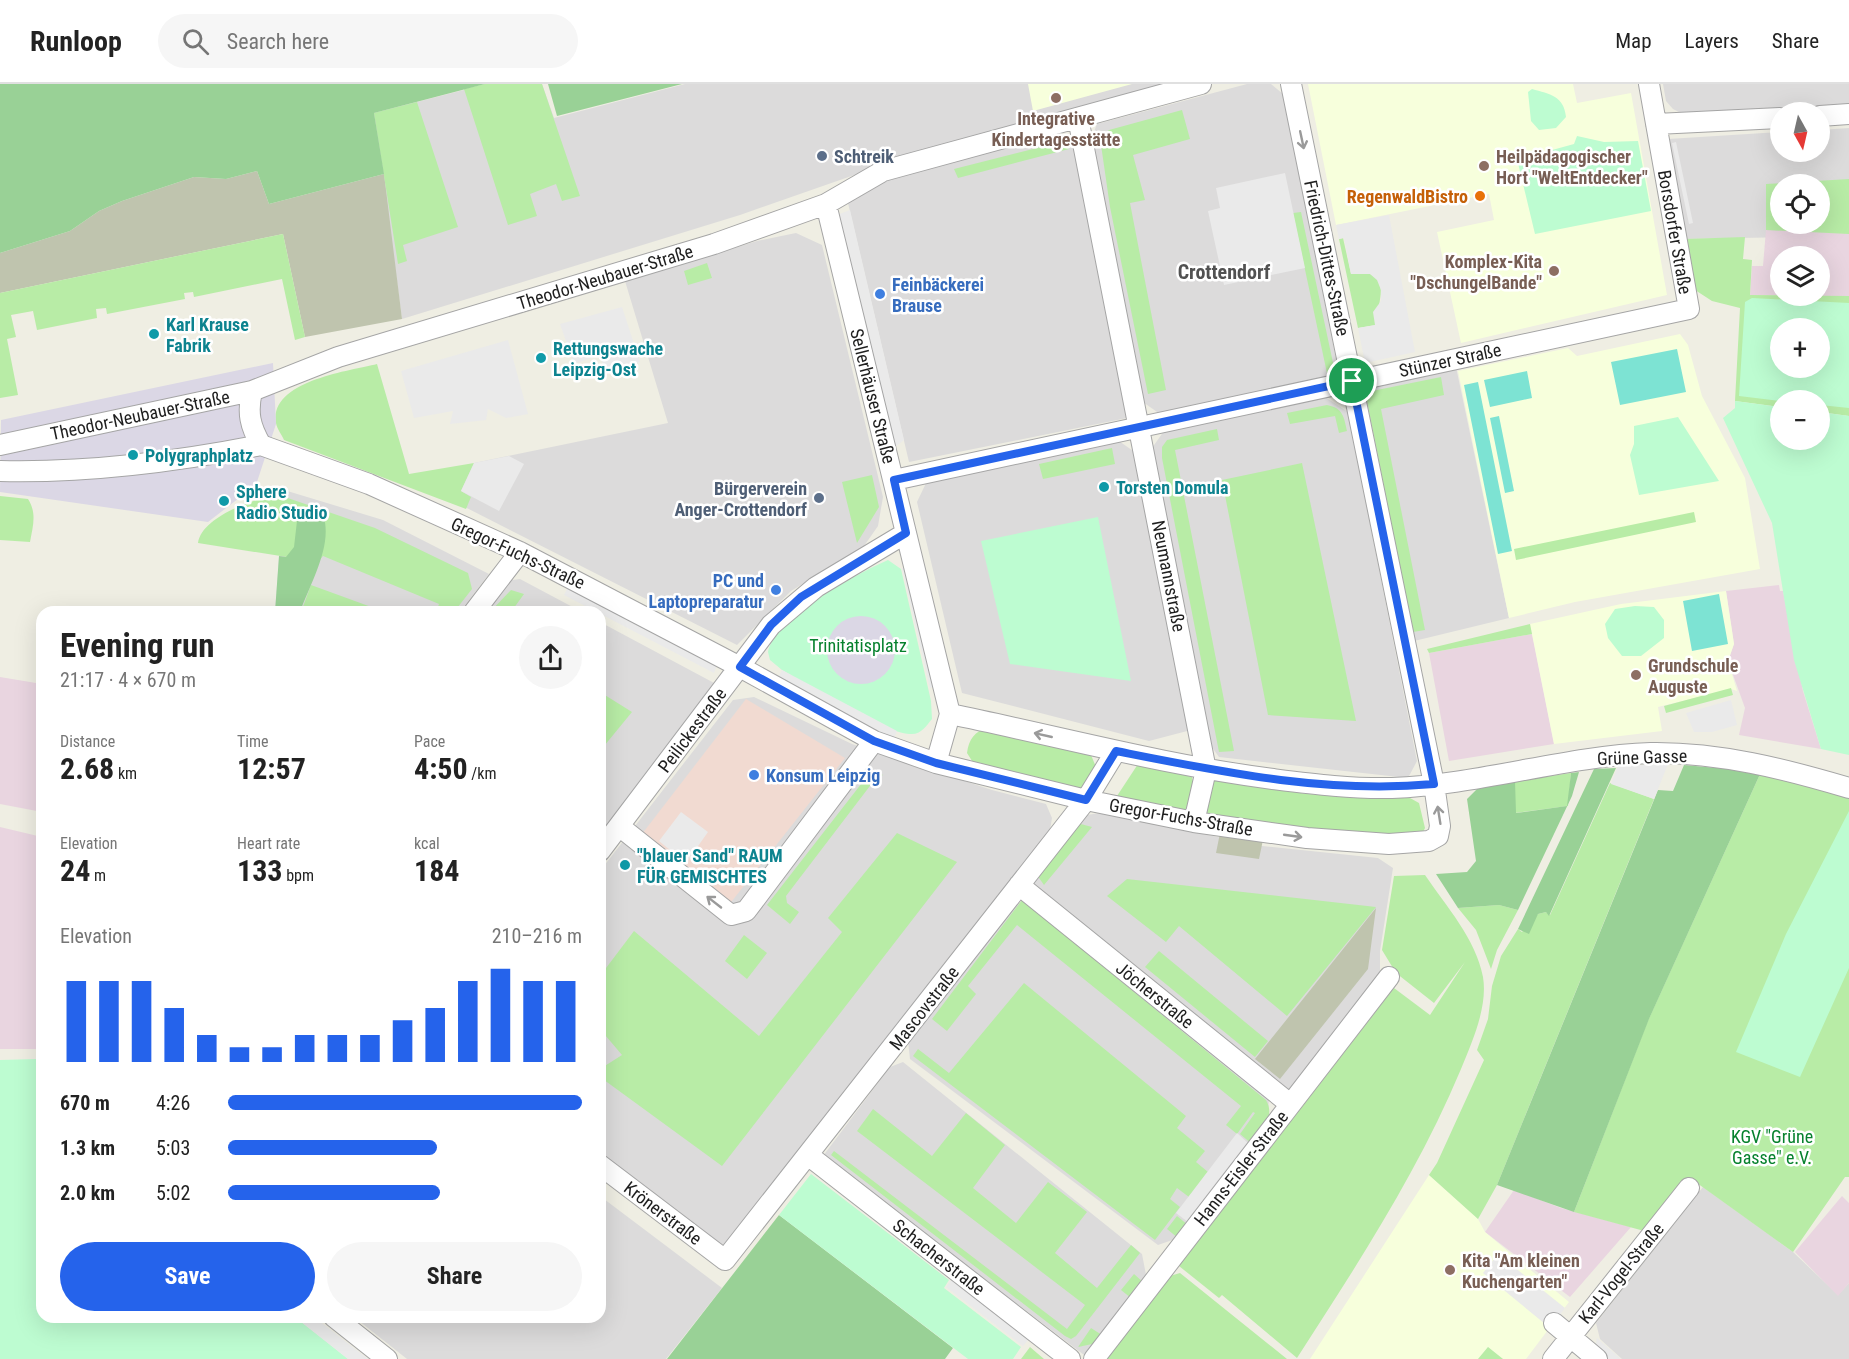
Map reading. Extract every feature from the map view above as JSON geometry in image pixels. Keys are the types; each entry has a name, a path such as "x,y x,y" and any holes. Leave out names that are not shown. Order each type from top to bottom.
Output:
{"street":[{"name":"Theodor-Neubauer-Straße","path":"0,445 252,391 338,357 714,244 826,204 883,171 1201,84"},
{"name":"Friedrich-Dittes-Straße","path":"1291,84 1434,784"},
{"name":"Borsdorfer Straße","path":"1648,84 1689,309"},
{"path":"1830,115 1849,114"},
{"name":"Neumannstraße","path":"1078,118 1206,770 1194,822"},
{"path":"1656,124 1770,118"},
{"name":"Sellerhäuser Straße","path":"826,204 950,714 936,763"},
{"name":"Stünzer Straße","path":"894,480 1689,309"},
{"path":"0,471 56,472 201,457 261,445 251,428 248,409 252,391"},
{"name":"Gregor-Fuchs-Straße","path":"261,445 369,484 520,552 740,667 874,741 936,763 1086,800 1194,822 1307,838 1389,844 1429,842 1438,836 1440,826 1434,784"},
{"name":"Peilickestraße","path":"606,843 771,625 801,597 906,533"},
{"path":"479,606 520,552"},
{"path":"950,714 1206,770 1327,786 1392,788 1434,784"},
{"path":"619,826 731,915 746,910 874,741"},
{"name":"Mascovstraße","path":"725,1260 1086,800 1116,751"},
{"name":"Grüne Gasse","path":"1434,784 1593,759 1652,753 1700,755 1753,763 1849,788"},
{"name":"Jöcherstraße","path":"1019,885 1290,1104"},
{"name":"Hanns-Eisler-Straße","path":"1094,1359 1389,976"},
{"name":"Schacherstraße","path":"808,1155 1070,1359"},
{"name":"Krönerstraße","path":"606,1170 725,1260"},
{"name":"Karl-Vogel-Straße","path":"1553,1359 1689,1188"},
{"path":"342,1323 387,1359"},
{"path":"1554,1323 1597,1359"}],"shaded area":[{"path":"487,84 542,84 554,118 685,84 1162,84 943,144 740,215 402,319 374,113"},
{"name":"Integrative Kindertagesstätte","path":"1028,84 1132,84 1033,111"},
{"path":"1247,84 1271,84 1283,94 1340,379 1160,414 1140,400 1089,144 1097,124"},
{"name":"Heilpädagogischer Hort \"WeltEntdecker\"","path":"1308,84 1573,84 1577,103 1631,93 1667,295 1461,343 1437,232 1494,220 1489,194 1336,225"},
{"path":"1663,84 1849,84 1849,105 1830,106 1830,102 1770,102 1770,109 1683,114 1673,109 1666,101"},
{"path":"1849,128 1849,236 1684,239 1668,139 1770,133 1770,162 1830,162 1830,129"},
{"path":"1053,135 1074,142 1132,417 909,462 848,203 877,183"},
{"path":"1676,142 1693,223 1689,224 1672,143"},
{"path":"257,171 269,204 384,174 402,319 305,337 283,234 0,293 0,253 70,231 99,211 194,177 226,179"},
{"path":"1285,173 1305,268 1224,285 1208,211 1220,208 1216,188"},
{"path":"850,210 904,440 894,448 837,215"},
{"path":"1389,215 1415,352 1365,363 1358,328 1375,325 1373,312 1381,301 1381,290 1377,280 1370,274 1351,274 1344,238 1339,239 1336,225"},
{"path":"1766,230 1770,230 1770,234 1830,234 1830,231 1849,231 1849,299 1830,297 1830,246 1770,246 1770,295 1750,295 1752,266 1763,266"},
{"path":"796,233 822,245 883,497 878,526 864,546 791,591 737,645 453,501 474,463 668,423 625,281 757,241"},
{"path":"622,307 640,362 606,374 600,355 574,364 560,324"},
{"path":"1680,334 1688,345 1702,396 1745,478 1760,569 1575,602 1509,618 1458,371 1568,348 1577,356"},
{"path":"508,340 528,414 506,418 488,409 486,420 450,424 453,411 414,418 401,371"},
{"path":"1677,349 1686,392 1620,405 1611,362"},
{"name":"Polygraphplatz","path":"273,363 276,424 256,485 208,522 0,492 1,420"},
{"path":"1456,367 1509,618 1410,642 1360,408 1372,385"},
{"path":"1527,371 1532,398 1490,407 1484,380"},
{"path":"1478,382 1512,551 1498,554 1464,385"},
{"path":"1325,397 1348,412 1417,761 1408,778 1219,757 1209,743 1152,448 1164,431"},
{"path":"1499,416 1514,491 1505,493 1490,418"},
{"path":"1116,439 1139,455 1191,730 1149,741 962,693 917,502 927,481"},
{"path":"509,456 524,464 499,511 461,491 474,463"},
{"path":"284,490 383,520 489,574 465,606 275,606"},
{"path":"910,567 938,685 930,688 902,568"},
{"path":"520,579 571,606 486,606 505,581"},
{"path":"1779,585 1780,591 1783,591 1803,691 1821,749 1739,735 1745,708 1728,661 1734,644 1726,591"},
{"path":"568,587 604,606 585,606 564,595"},
{"name":"Grundschule Auguste","path":"1726,591 1734,644 1728,661 1737,691 1731,689 1658,707 1662,731 1554,744 1530,624 1621,604"},
{"path":"1719,594 1728,644 1692,651 1683,601"},
{"path":"606,607 717,665 714,673 606,617"},
{"name":"Trinitatisplatz","path":"861,616 874,619 885,626 892,637 895,650 892,663 885,674 874,681 861,684 848,681 837,674 830,663 827,650 830,637 837,626 848,619"},
{"path":"606,625 716,684 606,828"},
{"path":"1532,634 1554,744 1449,761 1429,653"},
{"path":"782,670 897,731 893,741 777,680"},
{"path":"0,677 36,683 36,811 0,804"},
{"path":"754,697 852,744 992,790 1046,804 1052,818 1050,830 725,1252 606,1162 606,863 733,700"},
{"path":"746,699 845,758 728,906 642,834"},
{"path":"1731,700 1737,725 1712,732 1694,732 1686,713"},
{"path":"1668,764 1654,799 1611,784 1618,766"},
{"path":"681,812 708,832 686,863 659,841"},
{"path":"1100,813 1262,846 1378,858 1393,868 1380,951 1380,972 1285,1095 1028,882 1080,816"},
{"path":"0,827 36,836 36,1049 0,1049"},
{"path":"1221,828 1264,835 1259,859 1216,853"},
{"path":"1028,901 1269,1098 1267,1124 1178,1238 1158,1245 910,1059 908,1041 1015,904"},
{"path":"1376,908 1368,969 1280,1079 1255,1059"},
{"path":"903,1062 1142,1254 1147,1280 1088,1358 823,1156 890,1067"},
{"path":"1237,1133 1249,1144 1188,1222 1176,1213"},
{"name":"Kita \"Am kleinen Kuchengarten\"","path":"1429,1175 1478,1219 1485,1232 1569,1302 1526,1359 1503,1359 1488,1347 1478,1359 1310,1359"},
{"path":"1703,1187 1793,1252 1838,1295 1849,1283 1849,1359 1622,1359 1600,1339 1596,1323"},
{"path":"1514,1190 1561,1208 1631,1227 1570,1297 1485,1232"},
{"path":"1842,1196 1849,1203 1849,1283 1838,1296 1795,1252"},
{"path":"606,1201 722,1288 666,1359 407,1359 362,1323 606,1323"},
{"path":"1498,1254 1565,1308 1550,1328 1483,1273"},
{"path":"952,1279 1030,1338 1023,1346 946,1287"},
{"path":"303,1323 322,1323 368,1359 348,1359"},
{"path":"1597,1338 1621,1359 1606,1359 1595,1349"}],"green space":[{"path":"0,84 485,84 374,113 384,174 269,204 257,171 226,179 194,177 99,211 70,231 0,253"},
{"path":"485,84 542,84 580,196 562,201 556,184 530,194 537,216 508,225 464,89"},
{"path":"548,84 682,84 557,116"},
{"path":"1532,89 1555,97 1562,104 1566,117 1556,128 1539,130 1531,121 1528,92"},
{"path":"417,102 458,227 403,245 407,261 398,264 374,113"},
{"path":"1182,110 1190,139 1133,155 1145,200 1130,203 1166,390 1148,394 1110,207 1100,138 1109,130"},
{"path":"1577,136 1604,142 1638,141 1651,211 1535,234 1518,163 1534,155 1574,144"},
{"path":"1057,143 1069,149 958,178 954,169"},
{"path":"1849,179 1849,234 1830,233 1830,180"},
{"path":"1766,184 1770,184 1770,230 1766,230"},
{"path":"1301,212 1336,377 1328,378 1293,213"},
{"path":"283,234 305,337 295,340 282,279 194,297 193,292 184,293 185,299 107,314 106,308 96,309 97,318 37,330 33,311 11,315 16,337 7,339 18,395 0,398 0,293"},
{"path":"1745,237 1743,259 1752,260 1750,295 1770,295 1770,306 1830,306 1830,296 1849,296 1849,416 1830,413 1830,390 1770,390 1770,406 1735,401 1740,308 1712,301 1692,288 1684,239"},
{"path":"1343,238 1351,274 1365,273 1374,276 1379,281 1381,288 1376,325 1358,328 1339,239"},
{"path":"707,263 712,278 688,285 684,271"},
{"path":"1752,298 1770,299 1770,306 1830,306 1830,302 1849,303 1849,408 1830,406 1830,390 1770,390 1770,400 1739,396 1745,302"},
{"path":"377,364 409,474 474,463 461,491 471,497 466,509 284,440 276,423 277,409 285,397 313,380"},
{"path":"1441,377 1444,395 1381,409 1425,630 1413,632 1367,401 1369,393 1377,390"},
{"path":"1735,401 1770,406 1770,450 1830,450 1830,413 1849,416 1849,755 1821,749 1794,660 1772,523 1723,418 1735,408"},
{"path":"1327,405 1340,411 1347,431 1339,433 1335,416 1290,424 1287,413"},
{"path":"1678,417 1719,481 1639,495 1630,455 1634,444 1634,426"},
{"path":"1217,429 1219,440 1175,450 1234,751 1219,752 1162,458 1162,447 1167,440"},
{"path":"1112,448 1115,464 1043,479 1039,464"},
{"path":"1302,463 1356,721 1268,715 1222,480"},
{"path":"872,475 879,507 857,543 842,482"},
{"path":"279,495 375,528 468,573 472,589 459,606 438,606 439,604 323,556 318,562 198,543 202,533 219,517 257,500"},
{"path":"0,496 28,499 33,515 30,542 0,540"},
{"path":"1694,512 1696,522 1516,560 1514,549"},
{"path":"309,515 324,518 326,529 323,553 302,606 275,606 279,556 286,557 294,547 297,521"},
{"path":"1098,517 1131,681 1010,664 981,541"},
{"name":"Trinitatisplatz","path":"888,560 901,569 931,701 932,719 923,730 914,734 898,732 882,726 846,708 782,670 770,660 768,652 774,639 785,625 801,612 838,586"},
{"path":"311,585 369,606 303,606"},
{"path":"511,590 524,594 515,606 496,606"},
{"path":"1635,606 1654,607 1664,620 1664,638 1641,656 1622,656 1608,638 1605,624 1615,609"},
{"path":"1530,624 1532,634 1429,653 1427,649"},
{"path":"1731,688 1733,695 1666,713 1664,706"},
{"path":"606,696 632,712 606,744"},
{"path":"988,727 1091,755 1096,767 1081,788 1074,789 974,764 967,753 969,744 979,731"},
{"path":"1138,764 1192,777 1194,786 1186,809 1160,810 1141,806 1117,796"},
{"path":"1684,765 1761,772 1649,1019 1574,1212 1497,1185 1658,790 1673,791"},
{"path":"1616,768 1549,916 1546,912 1538,914 1529,934 1518,929 1594,769"},
{"path":"872,770 883,775 876,778 786,896 787,903 799,912 790,924 767,905"},
{"path":"1579,772 1572,796 1518,910 1499,905 1458,908 1436,874 1467,872 1476,861 1467,799 1477,789 1515,781 1516,813 1567,806 1571,773"},
{"name":"KGV \"Grüne Gasse\" e.V.","path":"1761,772 1849,798 1849,1177 1845,1177 1793,1252 1690,1178 1648,1232 1574,1212 1647,1023"},
{"path":"1571,773 1568,806 1515,813 1515,781"},
{"path":"1217,780 1307,794 1410,798 1419,803 1425,828 1422,834 1365,839 1205,815 1210,781"},
{"path":"1610,783 1654,799 1497,1185 1478,1219 1429,1175 1437,1163 1484,1060 1477,1050 1488,1019 1492,986 1501,956 1518,929 1522,932 1538,914 1546,912 1550,915"},
{"path":"1849,811 1849,968 1800,1077 1736,1052 1786,934"},
{"path":"1077,823 1092,827 1044,885 1037,875"},
{"path":"897,833 957,862 722,1166 606,1081 606,1065 622,1055 606,1036 606,968 634,931 759,1036 842,932 828,918"},
{"path":"1425,875 1467,936 1479,963 1484,988 1478,1024 1465,1059 1426,1145 1364,1253 1297,1358 1222,1295 1219,1298 1179,1266 1394,988 1430,1015 1465,962 1434,1003 1396,973 1382,950 1394,876"},
{"path":"1127,879 1376,907 1287,1016 1179,926 1166,942 1107,896"},
{"path":"1022,900 1266,1100 1269,1106 1268,1118 1252,1144 1240,1134 1255,1113 1253,1112 1237,1134 1226,1125 1241,1106 1017,925 968,986 976,994 947,1031 932,1019"},
{"path":"1499,905 1518,910 1497,950 1491,969 1476,930 1458,908"},
{"path":"744,935 767,953 747,979 725,961"},
{"path":"1159,951 1268,1041 1255,1057 1145,967"},
{"path":"1024,983 1186,1116 1177,1128 1205,1151 1196,1162 1208,1172 1189,1197 1177,1188 1170,1199 1180,1207 1155,1240 913,1056 918,1049 949,1073"},
{"path":"36,1059 36,1323 303,1323 348,1359 0,1359 0,1060"},
{"path":"873,1109 932,1156 966,1113 1005,1145 973,1188 1016,1223 1048,1182 1087,1212 1055,1253 1097,1288 1131,1245 1140,1253 1076,1336 1071,1339 1065,1336 831,1155 834,1151 1067,1329 1085,1305 857,1131"},
{"path":"811,1174 949,1280 944,1288 1021,1347 1013,1359 968,1359 779,1215"},
{"path":"779,1215 953,1348 945,1359 667,1359"},
{"path":"1177,1216 1188,1225 1178,1238 1167,1229"},
{"path":"1180,1273 1287,1359 1106,1359 1170,1276"},
{"path":"1134,1274 1144,1283 1131,1298 1121,1290"},
{"path":"1091,1328 1102,1335 1097,1343 1078,1347"},
{"path":"1030,1347 1044,1359 1021,1359"},
{"path":"1488,1347 1503,1359 1478,1359"}],"place":[{"name":"Integrative Kindertagesstätte","path":"1056,98"},
{"name":"Schtreik","path":"822,156"},
{"name":"Heilpädagogischer Hort \"WeltEntdecker\"","path":"1484,166"},
{"name":"RegenwaldBistro","path":"1480,196"},
{"name":"Komplex-Kita \"DschungelBande\"","path":"1554,271"},
{"name":"Feinbäckerei Brause","path":"880,294"},
{"name":"Karl Krause Fabrik","path":"154,334"},
{"name":"Rettungswache Leipzig-Ost","path":"541,358"},
{"name":"Polygraphplatz","path":"133,455"},
{"name":"Torsten Domula","path":"1104,487"},
{"name":"Bürgerverein Anger-Crottendorf","path":"819,498"},
{"name":"Sphere Radio Studio","path":"224,501"},
{"name":"PC und Laptopreparatur","path":"776,590"},
{"name":"Grundschule Auguste","path":"1636,675"},
{"name":"Konsum Leipzig","path":"754,775"},
{"name":"\"blauer Sand\" RAUM FÜR GEMISCHTES","path":"625,865"},
{"name":"Kita \"Am kleinen Kuchengarten\"","path":"1450,1270"}],"district":[{"name":"Crottendorf","path":"1224,272"}],"route":[{"path":"1352,381 1434,784 1392,788 1327,786 1206,770 1116,751 1086,800 936,763 874,741 740,667 771,625 801,597 906,533 894,480 1352,381"}]}
